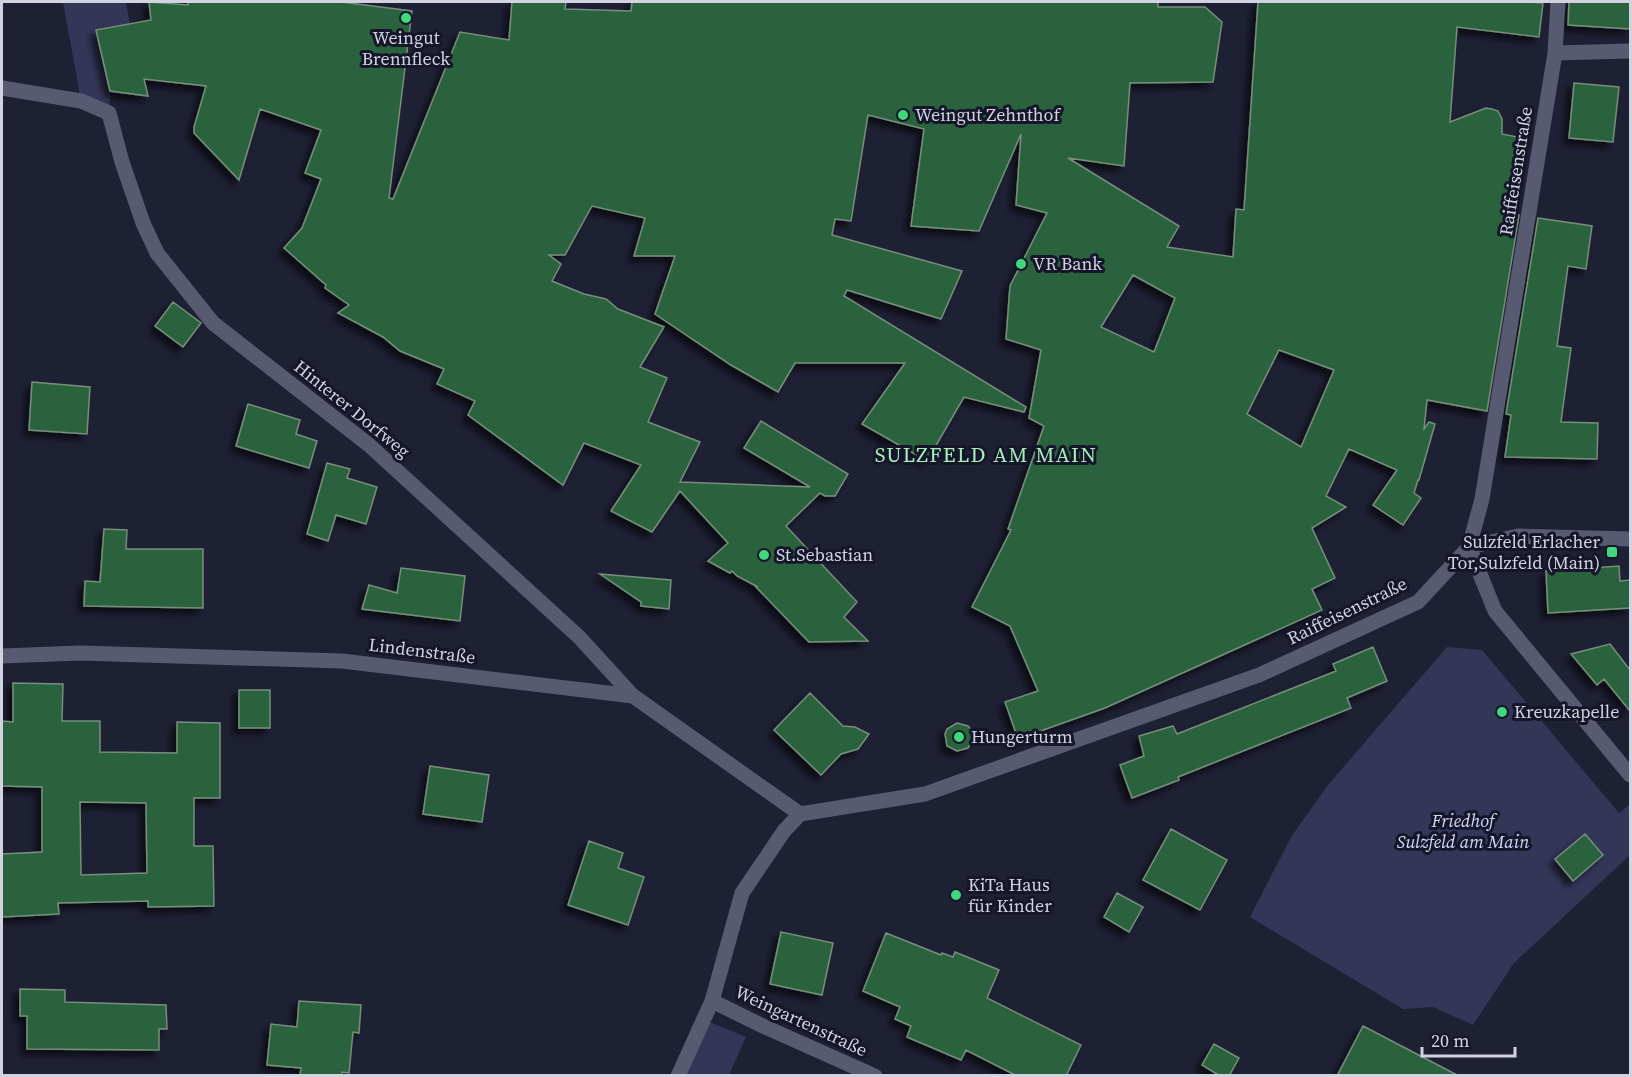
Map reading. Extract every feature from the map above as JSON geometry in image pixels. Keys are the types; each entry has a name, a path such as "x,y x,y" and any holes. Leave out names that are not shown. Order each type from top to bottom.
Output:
{"street":[{"name":"Raiffeisenstraße","path":"800,814 925,794 1259,675 1418,602 1469,547 1482,499 1555,53 1558,2"},
{"path":"1555,53 1630,51"},
{"name":"Hinterer Dorfweg","path":"2,88 81,101 110,113 125,172 142,223 157,253 213,323 369,445 579,637 633,696"},
{"path":"1630,539 1518,536 1469,547 1495,611 1630,775"},
{"name":"Lindenstraße","path":"2,656 80,653 342,662 633,696 800,814"},
{"path":"678,1076 712,1001 742,893 784,831 800,814"},
{"name":"Weingartenstraße","path":"712,1001 875,1076"}],"green space":[{"path":"63,2 126,2 130,24 96,30 110,91 109,113 81,101"},
{"name":"Friedhof Sulzfeld am Main","path":"1447,647 1482,650 1619,813 1630,804 1630,855 1514,963 1473,1025 1433,1007 1403,1009 1250,917 1291,837 1328,785"},
{"path":"707,1021 746,1037 729,1075 682,1076"}],"building":[{"path":"149,2 188,5 188,2 341,2 412,11 389,198 393,199 460,32 509,40 512,2 566,2 565,9 631,11 632,2 1158,2 1158,7 1205,7 1222,22 1213,82 1130,83 1124,166 1068,158 1179,226 1167,247 1233,257 1236,209 1244,210 1258,2 1543,3 1539,37 1457,27 1450,122 1486,108 1492,109 1498,111 1502,119 1502,134 1527,139 1513,215 1519,215 1487,411 1427,400 1424,429 1429,422 1435,424 1414,493 1421,498 1403,525 1373,505 1397,470 1349,449 1326,496 1346,507 1312,528 1335,578 1312,589 1322,610 1105,708 1018,739 1005,702 1038,691 1010,626 972,607 1011,530 1008,529 1044,426 1029,418 1041,350 1006,339 1010,286 1047,213 1016,205 1021,134 979,231 911,226 924,129 868,115 851,221 835,219 832,235 962,271 941,319 847,290 844,296 1026,407 1024,412 964,397 927,461 862,424 905,363 795,363 778,392 731,365 655,314 675,256 634,256 645,218 592,206 565,255 549,255 561,264 552,281 584,294 606,299 618,309 664,327 640,367 667,378 648,422 700,442 680,482 810,487 744,448 761,421 848,474 835,496 825,496 820,493 786,526 857,602 844,617 868,641 809,642 756,587 758,587 732,571 730,573 708,561 728,543 680,491 652,532 611,511 641,465 584,443 563,485 468,415 475,401 437,384 444,369 400,351 383,337 338,313 349,305 325,288 326,285 284,248 302,228 321,179 305,173 321,130 260,109 239,180 194,133 206,86 144,79 148,96 110,91 96,30 151,20","holes":["1133,275 1175,298 1154,352 1101,327","1279,350 1334,370 1301,447 1247,414"]},
{"path":"1569,2 1630,2 1630,29 1568,25"},
{"path":"1574,83 1619,87 1613,142 1569,138"},
{"path":"1538,218 1592,226 1586,269 1568,266 1557,346 1571,348 1561,422 1598,423 1597,459 1505,457 1511,415 1506,414"},
{"path":"173,302 201,323 183,347 155,326"},
{"path":"32,382 90,387 87,434 29,430"},
{"path":"248,404 300,420 296,434 317,441 309,468 236,446"},
{"path":"327,463 350,469 347,478 377,487 366,524 336,515 328,541 307,534"},
{"path":"104,529 127,530 126,549 203,549 203,608 84,606 85,581 100,582"},
{"path":"1619,566 1620,581 1630,580 1630,608 1548,613 1546,571"},
{"path":"401,568 465,576 460,621 362,609 369,585 397,593"},
{"path":"600,574 671,580 669,609 641,606 641,602"},
{"path":"1610,644 1630,670 1630,711 1604,679 1597,685 1571,654"},
{"path":"1373,647 1387,681 1347,698 1351,708 1178,777 1179,780 1132,798 1120,765 1144,756 1139,736 1173,726 1177,734 1336,671 1333,664"},
{"path":"13,683 63,684 62,721 100,721 100,752 177,753 177,722 220,723 220,798 194,798 194,846 213,846 214,906 148,907 148,901 58,903 59,914 2,917 2,854 42,852 42,787 2,786 2,721 13,722","holes":["80,802 146,803 147,873 81,875"]},
{"path":"239,690 270,690 270,728 239,728"},
{"path":"810,693 843,726 855,727 869,734 858,749 841,754 821,775 774,730"},
{"name":"Hungerturm","path":"957,723 968,726 975,734 968,748 957,751 947,746 945,734 947,729"},
{"path":"430,766 489,775 482,822 423,814"},
{"path":"1171,829 1227,860 1200,910 1143,880"},
{"path":"1585,834 1603,855 1573,881 1555,859"},
{"path":"589,841 623,853 618,868 644,877 628,925 568,905"},
{"path":"1117,893 1143,907 1129,932 1104,917"},
{"path":"781,932 833,943 822,995 770,984"},
{"path":"886,933 941,955 942,953 953,957 955,952 999,970 987,998 1081,1045 1066,1076 1017,1076 966,1050 961,1060 907,1037 911,1026 895,1019 900,1007 863,991"},
{"path":"20,989 65,990 65,1002 166,1005 167,1029 159,1029 159,1050 27,1049 27,1016 20,1016"},
{"path":"299,1001 361,1005 359,1033 353,1032 349,1073 342,1072 342,1076 300,1076 301,1068 267,1065 271,1024 297,1027"},
{"path":"1363,1026 1459,1076 1337,1076"},
{"path":"1214,1044 1239,1058 1229,1076 1220,1076 1202,1065"}],"place":[{"name":"Weingut Brennfleck","path":"406,18"},
{"name":"Weingut Zehnthof","path":"903,115"},
{"name":"VR Bank","path":"1021,264"},
{"name":"Sulzfeld Erlacher Tor,Sulzfeld (Main)","path":"1612,552"},
{"name":"St.Sebastian","path":"764,555"},
{"name":"Kreuzkapelle","path":"1502,712"},
{"name":"Hungerturm","path":"959,737"},
{"name":"KiTa Haus für Kinder","path":"956,895"}],"district":[{"name":"SULZFELD AM MAIN","path":"986,455"}]}
